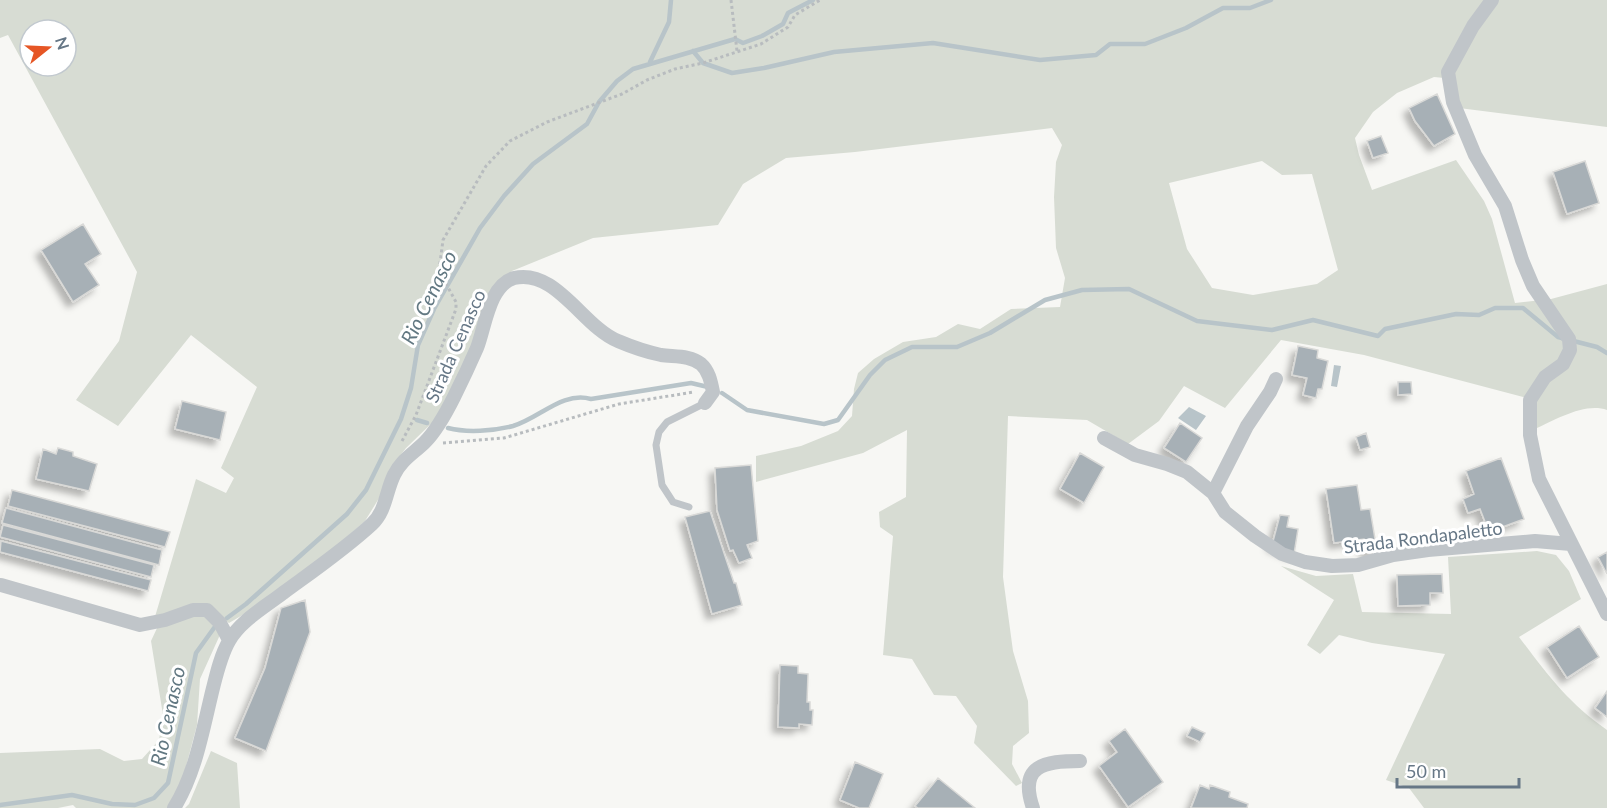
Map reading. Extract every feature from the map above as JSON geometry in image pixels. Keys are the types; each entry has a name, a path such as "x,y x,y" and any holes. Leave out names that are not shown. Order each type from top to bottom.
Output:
{"street":[{"path":"1492,0 1473,26 1448,72 1453,102 1475,155 1505,206 1533,286 1570,344 1563,364 1545,377 1530,400 1530,435 1539,479 1607,614"},
{"name":"Strada Cenasco","path":"174,808 183,794 220,663 229,640 252,616 338,553 375,522 387,501 394,475 401,463 432,433 454,396 478,345 487,311 500,288 510,279 525,276 537,278 552,288 601,333 615,340 663,355 685,357 701,364 710,376 713,392 707,400"},
{"path":"1213,493 1247,426 1276,379"},
{"name":"Strada Rondapaletto","path":"1104,438 1135,455 1187,472 1213,493 1225,512 1255,536 1282,554 1305,562 1332,566 1358,565 1394,555 1428,550 1535,541 1572,544"},
{"path":"1,585 140,625 193,610 207,610 220,623 229,640"},
{"path":"1033,808 1028,794 1029,778 1035,769 1046,763 1080,761"}],"lane":[{"path":"689,507 673,502 662,485 656,445 659,432 667,422 707,400"}],"path":[{"path":"731,0 737,51"},
{"path":"398,449 416,415 456,309 456,303 439,272 443,240 486,166 510,141 547,122 622,94 647,80 675,69 703,63 761,44 788,27 795,15 820,0"},
{"path":"424,443 504,438 619,404 700,391 707,400"}],"shaded area":[{"path":"0,0 1607,0 1607,127 1459,108 1455,79 1434,77 1397,93 1373,112 1355,138 1372,190 1456,160 1484,201 1492,219 1515,303 1551,299 1607,284 1607,410 1589,408 1580,410 1535,429 1535,400 1364,355 1281,340 1225,408 1184,386 1159,421 1128,444 1087,420 1008,416 1003,577 1013,651 1028,701 1029,733 1013,746 1012,764 1022,783 1016,786 974,743 977,726 956,696 934,695 912,659 883,655 893,536 880,527 879,512 906,497 907,430 863,453 756,482 756,456 801,446 838,431 852,416 858,373 874,359 903,342 936,337 958,324 980,329 1011,309 1060,307 1065,278 1056,248 1054,197 1056,162 1062,145 1052,128 786,158 743,184 718,225 593,238 512,271 497,285 475,343 437,418 406,448 390,469 381,495 365,521 339,544 251,610 229,623 207,606 154,620 196,479 226,493 234,478 221,468 257,387 191,335 118,426 76,400 119,341 137,272 31,78 78,78 78,18 18,18 18,53 8,35 0,38","holes":["1262,161 1282,175 1312,174 1338,270 1317,284 1253,295 1212,288 1187,249 1169,183"]},
{"path":"1334,365 1341,366 1337,387 1331,386"},
{"path":"1189,407 1206,416 1196,430 1178,418"},
{"path":"1537,551 1556,555 1569,571 1581,599 1519,637 1569,698 1607,730 1607,808 1424,808 1409,788 1386,780 1445,654 1372,643 1339,635 1320,654 1307,645 1334,600 1281,566 1316,576 1353,574 1362,612 1451,614 1448,557"},
{"path":"205,615 219,632 219,637 200,679 197,725 180,789 169,808 76,808 73,805 58,808 0,808 0,753 100,749 124,761 142,759 159,740 163,715 151,641 158,626 192,616"},
{"path":"211,751 237,763 240,808 185,808 189,804"}],"building":[{"path":"1437,94 1455,134 1434,146 1415,121 1409,108"},
{"path":"1381,136 1388,153 1373,158 1367,141"},
{"path":"1585,161 1599,203 1567,214 1553,172"},
{"path":"83,224 101,254 85,264 99,285 73,302 41,250"},
{"path":"1298,346 1318,350 1317,358 1328,361 1322,389 1318,389 1316,398 1303,395 1307,378 1292,375"},
{"path":"1398,382 1411,382 1412,394 1398,395"},
{"path":"182,401 226,412 220,440 175,429"},
{"path":"1180,423 1202,438 1186,462 1164,448"},
{"path":"1366,433 1370,447 1360,450 1356,437"},
{"path":"58,448 73,452 73,456 97,464 89,491 36,479 43,449 56,454"},
{"path":"1080,453 1104,467 1084,503 1060,489"},
{"path":"1501,458 1524,519 1489,532 1480,509 1468,513 1463,499 1474,494 1466,471"},
{"path":"751,465 758,541 747,545 752,558 739,563 733,550 730,551 717,510 715,468"},
{"path":"1357,485 1361,510 1370,509 1377,551 1366,552 1364,539 1334,543 1326,489"},
{"path":"12,490 170,532 165,547 8,506"},
{"path":"6,508 162,550 159,565 2,523"},
{"path":"710,511 742,605 712,614 685,517"},
{"path":"1280,515 1289,516 1287,527 1298,529 1294,554 1272,545"},
{"path":"3,525 154,565 151,577 0,537"},
{"path":"1,541 151,580 148,591 0,552"},
{"path":"1607,552 1607,574 1598,557"},
{"path":"1442,574 1443,593 1430,593 1430,605 1398,606 1397,575"},
{"path":"305,600 310,632 266,751 235,738 265,668 281,608"},
{"path":"1579,626 1599,657 1567,678 1547,647"},
{"path":"780,665 798,666 798,673 808,674 807,702 810,702 810,710 813,710 812,725 799,724 799,728 778,727"},
{"path":"1607,691 1607,717 1595,708"},
{"path":"1192,727 1205,733 1200,742 1187,736"},
{"path":"1125,729 1163,782 1128,807 1099,766 1117,752 1109,741"},
{"path":"855,762 883,774 869,808 859,808 840,800"},
{"path":"938,778 975,808 918,808 915,806"},
{"path":"1200,785 1209,789 1210,785 1230,792 1229,797 1248,804 1247,808 1191,808"}],"waterway":[{"name":"Rio Cenasco","path":"650,62 669,22 671,0"},
{"name":"Rio Cenasco","path":"227,618 246,604 347,514 366,490 401,419 411,388 418,345 434,309 480,228 504,196 533,164 587,124 599,102 617,81 633,69 735,39 743,43 762,36 783,24 788,13 813,0"},
{"path":"693,51 703,63 732,73 834,52 933,43 1040,60 1096,55 1110,44 1145,44 1186,28 1223,8 1250,8 1271,0"},
{"path":"722,393 747,410 824,424 838,420 870,375 885,360 912,347 957,347 990,333 1045,300 1082,290 1129,289 1197,321 1272,330 1313,320 1378,336 1385,329 1456,314 1479,315 1495,308 1523,308 1558,337 1597,347 1607,353"},
{"path":"448,428 480,431 513,426 570,399 591,399 691,383 708,387"},
{"path":"417,420 427,423"},
{"name":"Rio Cenasco","path":"0,805 72,795 112,804 135,805 154,798 168,783 196,653 214,628"}]}
